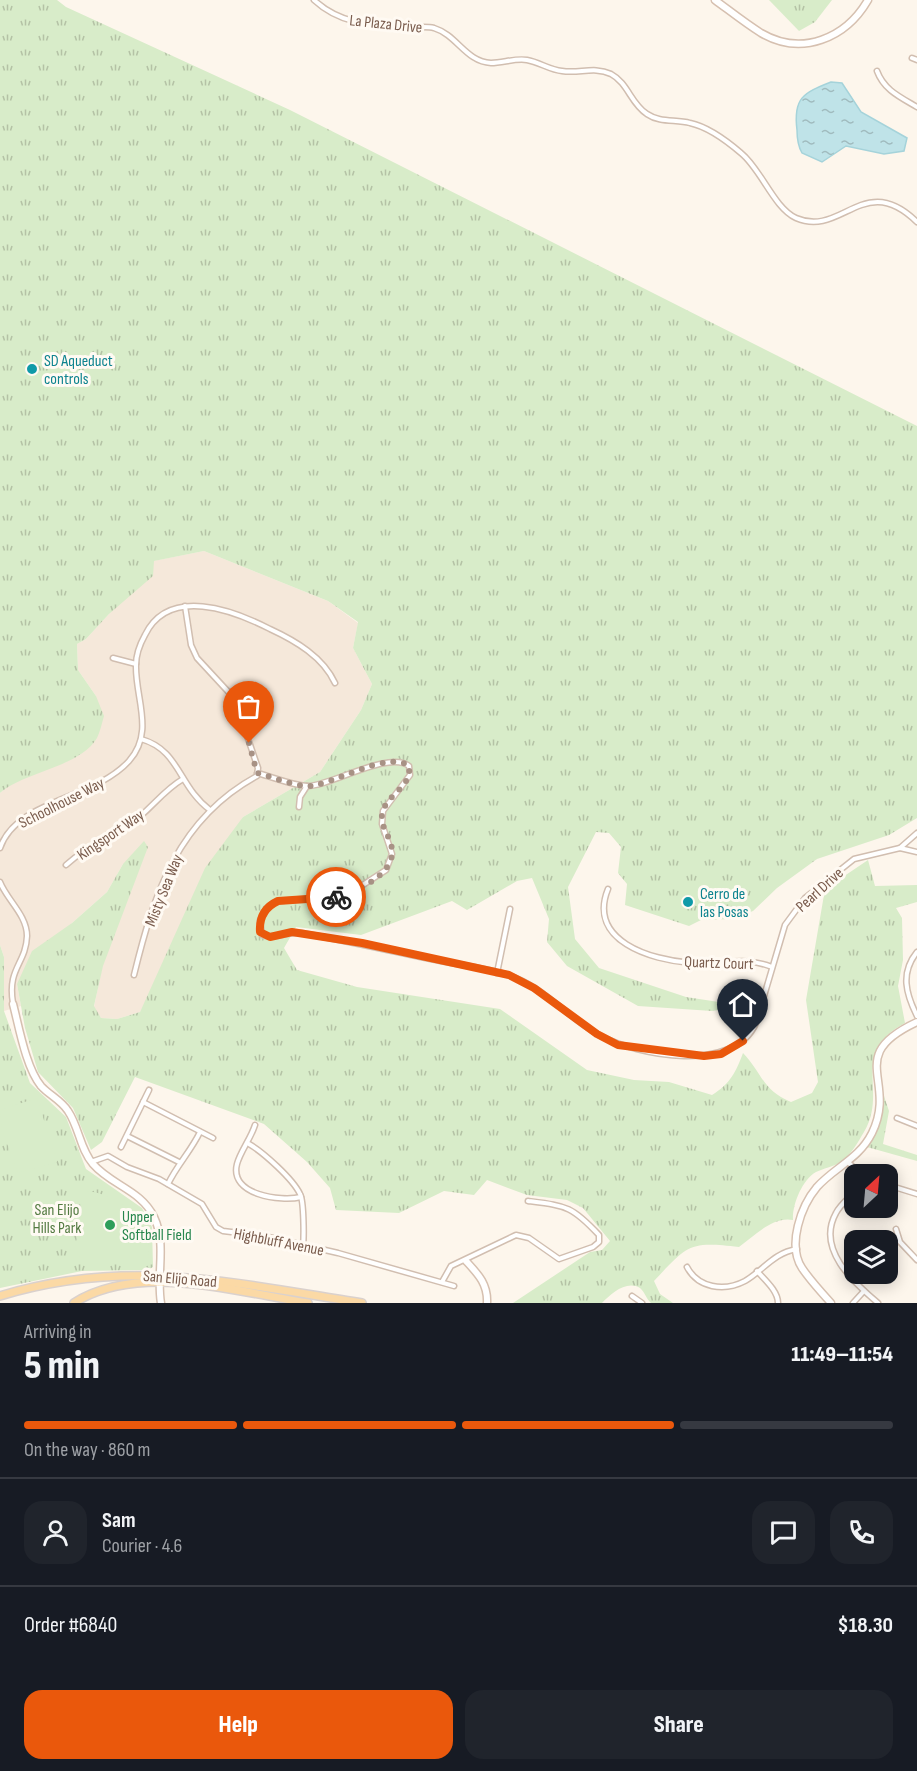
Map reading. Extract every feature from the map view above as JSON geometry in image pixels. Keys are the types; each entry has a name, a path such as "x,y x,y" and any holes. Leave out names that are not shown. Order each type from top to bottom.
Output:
{"main road":[{"name":"San Elijo Road","path":"0,1296 32,1287 84,1278 160,1279 362,1303"},
{"name":"San Elijo Road","path":"74,1303 117,1286 160,1279 308,1303"}],"street":[{"name":"La Plaza Drive","path":"314,0 326,11 346,20 433,28 447,34 476,59 491,63 523,59 561,71 599,70 609,73 626,87 637,106 648,116 663,121 694,124 721,137 744,155 781,206 796,218 823,222 852,207 871,201 897,206 917,222"},
{"path":"715,0 762,33 778,40 809,43 825,40 847,28 860,15 868,0"},
{"path":"912,58 917,60"},
{"path":"877,71 881,82 889,91 917,107"},
{"path":"185,606 191,645 197,658 234,698 258,768 257,773 308,786 300,797 299,807"},
{"name":"Schoolhouse Way","path":"0,848 4,837 15,823 111,777 138,750 144,723 136,664 140,645 149,626 162,613 185,606 203,606 218,609 269,628 311,653 328,669 335,683"},
{"path":"113,658 136,664"},
{"path":"141,739 155,743 166,751 198,800 210,810"},
{"name":"Pearl Drive","path":"308,786 377,765 403,762 409,766 409,778 383,811 382,824 392,854 386,870 344,896 284,900 271,904 260,920 262,935 270,937 292,932 314,935 509,975 534,988 597,1034 618,1045 704,1056 721,1054 734,1048 753,1031 785,926 805,898 854,859 900,848 917,852"},
{"name":"Misty Sea Way","path":"134,975 165,876 192,828 210,810 257,773"},
{"name":"Kingsport Way","path":"66,865 95,842 129,825 170,786 183,779"},
{"path":"900,848 917,833"},
{"path":"0,882 3,891 23,918 27,935 24,951 12,978 13,1004 34,1074 41,1086 67,1110 91,1162 104,1175 128,1188 153,1216 159,1231 160,1303"},
{"name":"Quartz Court","path":"608,889 602,906 604,922 615,938 624,943 666,959 687,963 715,964 746,960 772,968"},
{"path":"497,973 510,909"},
{"path":"917,952 909,963 905,981 908,999 917,1016"},
{"path":"831,1303 800,1266 795,1238 802,1211 818,1186 857,1154 873,1132 879,1106 876,1060 882,1044 892,1034 917,1022"},
{"path":"121,1147 149,1090"},
{"path":"143,1102 213,1138"},
{"path":"897,1118 917,1126"},
{"path":"255,1125 249,1144 237,1163 237,1176 244,1187 262,1196 288,1200 301,1197"},
{"path":"168,1184 179,1162 192,1149 200,1132"},
{"path":"127,1136 179,1162"},
{"path":"249,1144 261,1151 301,1197 305,1231 303,1246"},
{"name":"Highbluff Avenue","path":"91,1162 108,1156 168,1184 202,1204 216,1227 223,1231 264,1236 454,1286"},
{"path":"898,1188 917,1194"},
{"path":"442,1281 451,1266 466,1261 516,1234 529,1238 559,1259 592,1247 599,1242 599,1235 578,1212 563,1206 528,1201"},
{"path":"844,1203 836,1211 831,1235 833,1251 839,1263 878,1303"},
{"path":"898,1236 900,1242 917,1260"},
{"path":"687,1267 692,1277 701,1284 712,1287 744,1281 771,1258 784,1251 797,1249"},
{"path":"466,1261 481,1278 487,1294 487,1303"},
{"path":"757,1271 773,1291 778,1303"},
{"path":"854,1303 864,1291"},
{"path":"632,1296 642,1303"}],"shaded area":[{"path":"204,551 328,601 358,623 353,648 372,684 361,710 320,772 243,817 140,1012 117,1019 101,1018 94,1007 123,864 107,892 72,923 17,984 21,1006 4,1011 4,957 0,945 0,793 12,783 80,755 96,696 78,670 77,644 86,639 109,614 153,561"}],"green space":[{"path":"0,0 57,0 66,7 290,110 917,426 917,818 889,835 817,859 777,888 753,911 733,919 701,920 689,926 625,905 627,884 618,873 621,847 609,833 596,832 568,887 575,939 599,968 686,997 745,1006 712,1011 638,1006 567,966 547,942 549,919 532,878 517,881 467,910 452,901 361,935 296,927 284,948 297,970 357,987 500,1009 587,1070 634,1080 669,1082 712,1095 732,1077 743,1053 774,1093 791,1102 812,1093 818,1082 806,1000 825,889 868,860 875,886 917,885 917,902 896,908 902,918 903,960 898,986 905,1023 888,1035 878,1047 874,1060 871,1117 864,1132 845,1158 836,1165 816,1172 806,1181 796,1200 793,1220 771,1224 739,1247 699,1246 690,1248 674,1260 654,1281 660,1294 673,1303 651,1303 640,1288 629,1286 619,1289 602,1303 513,1303 590,1252 602,1250 610,1241 583,1208 567,1200 527,1195 487,1180 474,1195 444,1191 399,1213 336,1210 330,1188 307,1162 264,1124 135,1077 102,1142 91,1150 73,1108 38,1072 25,1028 17,984 32,951 72,923 107,892 123,864 144,841 148,847 103,966 94,1006 101,1018 117,1019 140,1012 205,868 243,817 320,772 361,710 372,684 353,648 358,622 328,601 204,551 154,561 153,576 109,614 86,639 77,644 78,670 96,696 104,716 97,738 78,756 24,779 0,793"},
{"path":"769,0 832,0 815,22 799,31"},
{"name":"San Elijo Hills Park","path":"0,945 4,957 4,1011 30,1083 66,1117 86,1169 142,1208 152,1227 153,1267 147,1270 82,1271 0,1288"},
{"path":"884,1096 889,1111 883,1144 917,1155 917,1161 867,1147 879,1124"},
{"path":"37,1098 57,1162 18,1173 2,1130 0,1110"},
{"name":"Upper Softball Field","path":"86,1191 114,1199 132,1211 145,1227 148,1236 148,1259 81,1259 75,1251 82,1198"}],"water":[{"path":"831,82 842,83 861,112 907,138 904,151 884,154 846,146 822,162 802,153 797,136 796,119 799,104 807,94"}],"way so far":[{"path":"249,743 258,768 257,773 308,786 377,765 403,762 409,766 409,778 383,811 382,824 390,840 392,854 388,867 352,892 336,897"}],"place":[{"name":"SD Aqueduct controls","path":"32,369"},
{"name":"Cerro de las Posas","path":"688,902"},
{"name":"Upper Softball Field","path":"110,1225"}],"route":[{"path":"336,897 284,900 271,904 260,920 260,932 270,937 292,932 362,943 509,975 534,988 597,1034 618,1045 704,1056 721,1054 743,1041"}]}
